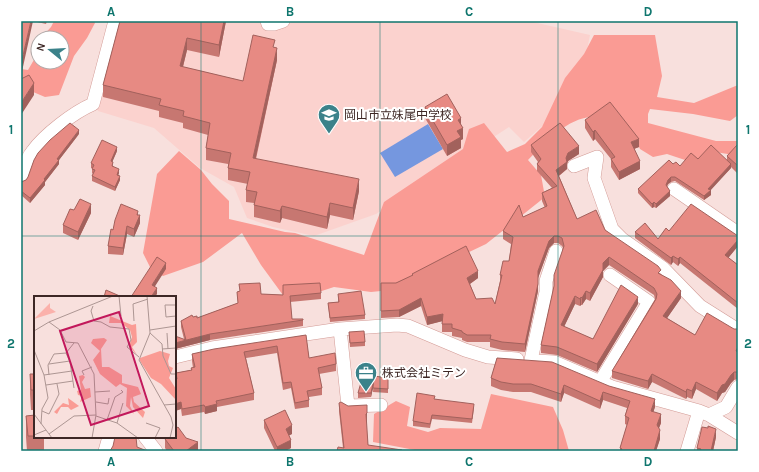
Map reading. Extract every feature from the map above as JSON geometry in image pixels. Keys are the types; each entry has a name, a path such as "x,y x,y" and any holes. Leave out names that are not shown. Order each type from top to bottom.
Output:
{"street":[{"path":"21,178 26,162 32,152 46,137 69,118 85,107 93,104 115,21"},
{"path":"267,21 268,24 274,24 283,21"},
{"path":"574,166 597,157 594,178 612,229 622,239 663,268 700,306 738,330"},
{"path":"674,189 738,233"},
{"path":"531,360 546,292 546,281 556,251"},
{"path":"600,382 649,302 610,275"},
{"path":"176,356 212,348 340,329 397,325 408,326 465,350 488,357 554,362 612,387 704,413 738,433"},
{"path":"340,329 348,406 381,405"},
{"path":"704,413 726,407 738,387"},
{"path":"687,451 704,413"},
{"path":"105,451 109,438"},
{"path":"147,438 156,451"}],"shaded area":[{"path":"54,21 94,21 95,23 87,38 74,56 70,66 70,30 48,30"},
{"name":"岡山市立妹尾中学校","path":"118,21 262,21 277,28 295,21 533,21 590,35 578,95 524,142 509,127 376,214 314,236 273,227 247,218 234,187 200,168 154,128 98,111 97,107"},
{"path":"594,35 655,35 662,76 657,97 694,103 738,85 738,115 730,121 693,114 650,109 648,114 648,123 716,141 738,141 738,153 734,155 715,152 711,160 688,161 667,154 653,157 640,149 632,131 624,127 598,117 585,118 576,121 558,132 528,160 541,175 545,197 486,244 444,264 411,288 371,292 334,287 288,302 261,265 242,233 203,262 163,276 151,269 143,253 157,174 179,151 201,170 212,184 229,201 229,219 295,233 364,255 384,202 463,149 469,129 484,123 507,152 525,144 542,127 565,78 584,54"},
{"path":"30,67 30,70 69,70 59,95 45,97 26,89 21,85 21,69 28,70"},
{"path":"491,394 553,407 563,430 569,451 420,451 373,442 374,414 396,401 410,407 407,426 428,432 440,428 481,429"}],"water":[{"path":"428,124 443,149 395,177 380,153"}],"building":[{"path":"21,21 31,21 21,64"},
{"path":"120,21 224,21 219,45 187,38 180,66 243,81 253,35 275,40 273,47 277,48 253,158 359,179 353,208 330,203 327,217 282,206 280,211 254,205 257,192 246,190 250,172 228,168 231,153 206,148 210,123 183,116 184,111 159,105 161,99 103,85"},
{"path":"29,75 34,83 21,103 21,79"},
{"path":"447,94 461,118 458,120 463,128 457,131 461,137 447,145 425,107"},
{"path":"610,102 639,139 631,142 640,161 619,172 611,159 615,157 595,130 593,132 585,120"},
{"path":"70,123 79,130 57,159 59,160 44,179 45,180 30,198 21,191 21,182 26,180 28,177 38,153 50,140"},
{"path":"560,123 579,146 568,153 566,158 567,162 556,170 577,219 596,210 605,230 658,266 661,270 658,273 671,280 681,291 663,316 695,335 707,313 734,329 738,329 738,347 736,351 738,352 738,372 734,372 731,375 717,393 696,382 692,391 687,389 686,392 652,374 648,381 612,371 656,299 657,294 654,288 609,257 603,263 603,270 590,293 586,291 580,299 575,296 561,325 593,339 621,285 638,297 597,364 557,347 541,345 554,286 554,275 564,246 562,238 558,236 554,236 549,241 538,271 538,284 525,344 502,342 490,339 491,335 467,335 462,331 452,328 452,324 442,324 443,314 427,317 421,298 399,310 381,311 381,283 396,283 466,246 478,271 467,278 476,299 492,298 495,304 502,275 500,275 503,261 509,261 513,237 503,231 519,205 523,217 547,206 542,193 557,186 537,164 541,159 531,145"},
{"path":"102,140 117,147 111,161 113,162 112,166 119,169 117,175 120,176 115,187 92,176 95,170 92,169 94,165 91,163"},
{"path":"711,145 731,164 708,189 711,190 704,196 675,177 671,177 668,180 666,185 670,191 656,204 654,202 652,204 638,189 669,160 673,164 676,162 680,166 691,153 698,159"},
{"path":"737,145 738,146 738,166 727,156"},
{"path":"80,199 91,204 78,232 63,225 70,209 74,210"},
{"path":"121,204 138,211 137,215 140,215 134,229 127,226 123,248 108,246 111,229 113,230"},
{"path":"691,204 738,236 738,240 725,255 738,265 738,303 680,257 678,259 673,256 671,258 635,232 645,223 658,239 666,228 669,231"},
{"path":"157,257 166,263 152,285 157,288 152,296 132,296"},
{"path":"260,283 261,294 283,295 283,285 320,283 321,293 290,296 292,319 303,320 210,334 176,343 176,336 186,340 181,321 192,315 193,317 197,316 197,318 238,303 237,292 240,291 239,284"},
{"path":"106,290 120,296 104,296"},
{"path":"361,291 365,315 330,318 328,303 339,302 338,294"},
{"path":"364,331 365,342 350,343 349,332"},
{"path":"306,335 309,358 335,353 336,364 318,368 322,388 307,391 309,400 295,403 291,382 283,383 277,346 244,352 254,393 216,401 217,404 205,407 204,405 182,409 181,402 176,404 176,373 192,370 191,368 195,367 192,354 214,349"},
{"path":"497,358 552,362 609,386 655,399 651,411 661,414 657,425 660,430 654,451 621,451 622,449 620,448 629,418 625,416 630,401 603,392 600,401 564,385 561,394 531,384 501,382 491,378"},
{"path":"30,374 34,374 34,390 31,390"},
{"path":"374,376 388,378 388,389 373,388"},
{"path":"362,379 364,379 364,382 373,384 371,393 358,393"},
{"path":"417,393 435,396 434,399 474,404 472,419 432,415 430,424 413,421"},
{"path":"341,402 348,406 367,405 366,414 368,445 402,451 337,451 338,447 344,448 339,403"},
{"path":"285,410 292,425 286,429 291,440 277,447 264,420"},
{"path":"34,415 34,436 28,436 26,416"},
{"path":"708,426 716,429 711,451 700,451 701,449 697,448 702,427 708,428"},
{"path":"178,427 186,438 198,442 186,451 174,451 165,439 176,438 176,428"},
{"path":"115,438 136,438 137,447 147,451 110,451"}],"place":[{"name":"岡山市立妹尾中学校","path":"329,134"},
{"name":"株式会社ミテン","path":"366,392"}]}
